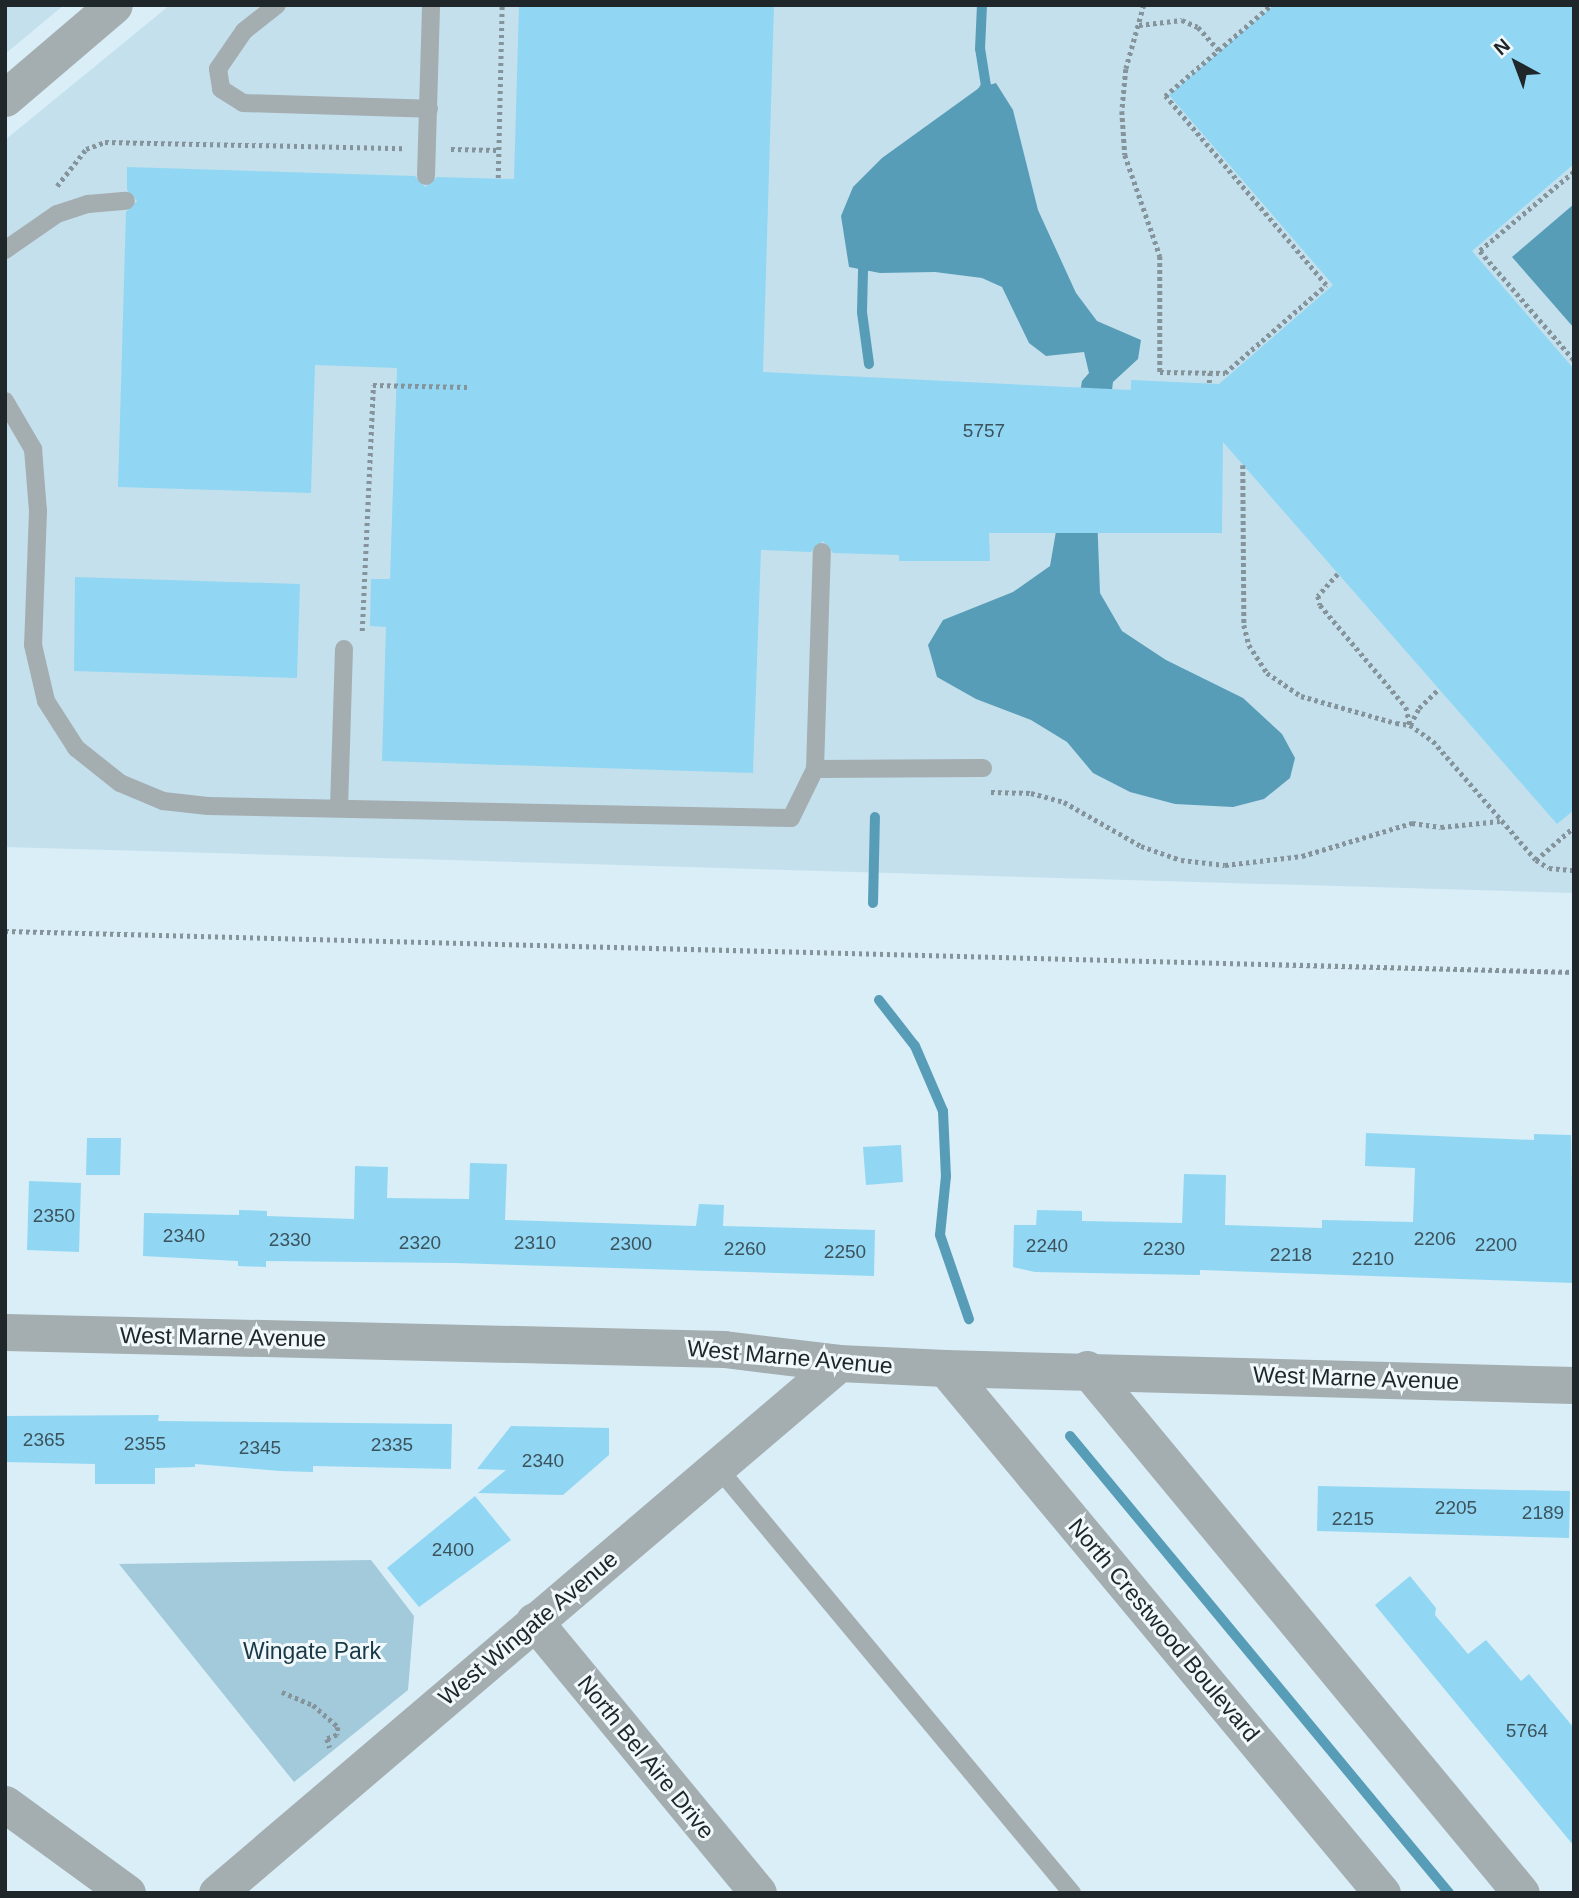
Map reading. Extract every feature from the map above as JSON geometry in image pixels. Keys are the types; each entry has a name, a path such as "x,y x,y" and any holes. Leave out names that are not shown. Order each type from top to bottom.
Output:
{"street":[{"path":"5,98 95,11"},
{"name":"West Marne Avenue","path":"5,1332 724,1349 839,1363 945,1368 1087,1369 1574,1385"},
{"name":"West Wingate Avenue","path":"217,1893 534,1621 719,1469 839,1363"},
{"name":"North Crestwood Boulevard","path":"945,1368 1382,1893"},
{"path":"1087,1369 1521,1893"},
{"name":"North Bel Aire Drive","path":"534,1621 758,1893"},
{"path":"5,1804 127,1893"}],"lane":[{"path":"277,5 244,31 218,69 220,89 243,103 429,108"},
{"path":"426,176 431,5"},
{"path":"5,250 57,214 88,204 126,201"},
{"path":"5,401 33,449 38,511 33,645 46,701 76,748 120,783 163,801 339,808 790,818 815,769 822,552"},
{"path":"339,808 344,649"},
{"path":"815,769 984,768"},
{"path":"719,1469 1072,1893"}],"path":[{"path":"498,178 502,5"},
{"path":"1144,5 1122,111 1125,155 1160,256 1160,372 1225,373 1326,285 1165,96 1271,5"},
{"path":"1139,25 1182,20 1198,27 1219,50"},
{"path":"48,196 86,149 105,142 499,150"},
{"path":"1574,172 1480,251 1574,360"},
{"path":"1209,383 1210,372"},
{"path":"344,649 365,629 373,385 467,387"},
{"path":"1243,465 1244,625 1258,661 1301,696 1410,724 1433,741 1536,860 1549,868 1574,870"},
{"path":"1338,574 1318,596 1320,604 1406,708 1410,724"},
{"path":"1410,724 1419,708 1439,689"},
{"path":"984,768 991,793 1031,793 1064,802 1141,846 1181,860 1224,865 1302,856 1412,823 1441,827 1500,821"},
{"path":"1536,860 1574,827"},
{"path":"5,931 1574,972"},
{"path":"282,1692 313,1705 338,1727 337,1735 327,1739 330,1748"}],"shaded area":[{"path":"5,5 64,5 5,54"},
{"path":"170,5 1574,5 1574,893 5,847 5,140"},
{"path":"996,83 1013,110 1038,210 1076,293 1097,321 1141,340 1138,359 1113,382 1097,514 1100,593 1122,631 1166,660 1243,698 1282,734 1295,758 1290,778 1264,799 1233,807 1175,804 1130,792 1093,773 1067,742 1031,720 976,699 937,677 928,645 943,620 1013,592 1050,566 1082,381 1089,373 1084,352 1046,356 1029,343 1002,287 982,278 935,272 880,273 849,267 841,216 853,187 882,158 979,88"},
{"path":"1574,204 1574,328 1512,257"}],"green space":[{"name":"Wingate Park","path":"371,1560 414,1616 408,1690 294,1782 119,1564"}],"building":[{"path":"519,5 774,5 763,372 1131,390 1131,380 1219,384 1333,285 1169,95 1274,5 1574,5 1574,164 1472,251 1574,369 1574,810 1557,824 1223,442 1222,533 989,533 990,561 899,561 899,555 833,553 823,541 811,552 761,550 753,773 382,761 386,627 370,626 371,579 390,579 397,368 315,365 311,493 118,487 126,212 137,201 127,190 127,167 415,176 425,187 437,177 514,179"},
{"path":"75,577 300,584 297,678 74,671"},
{"path":"1366,1133 1534,1140 1534,1134 1571,1135 1574,1283 1200,1270 1200,1275 1035,1272 1013,1267 1014,1225 1036,1225 1037,1210 1082,1211 1082,1221 1182,1223 1184,1174 1226,1175 1225,1225 1322,1228 1322,1220 1413,1222 1415,1168 1365,1166"},
{"path":"87,1138 121,1138 120,1175 86,1175"},
{"path":"901,1145 903,1182 866,1185 863,1147"},
{"path":"470,1163 507,1164 505,1220 696,1226 699,1204 724,1205 723,1226 875,1230 874,1276 454,1263 266,1261 266,1267 238,1266 238,1261 143,1256 144,1213 239,1215 239,1210 267,1211 267,1216 354,1219 355,1166 388,1167 387,1198 469,1199"},
{"path":"29,1181 81,1183 79,1252 27,1250"},
{"path":"159,1415 158,1421 452,1424 451,1469 313,1466 313,1472 195,1464 195,1467 155,1468 155,1484 95,1484 95,1464 5,1462 5,1416"},
{"path":"511,1426 609,1428 609,1455 563,1495 478,1493 506,1470 477,1469"},
{"path":"1318,1486 1570,1491 1569,1538 1317,1531"},
{"path":"475,1496 511,1540 419,1607 387,1568"},
{"path":"1410,1576 1436,1608 1435,1615 1468,1654 1486,1640 1521,1681 1529,1674 1574,1728 1574,1846 1375,1605"}],"waterway":[{"path":"979,97 986,86 980,49 982,5"},
{"path":"869,364 862,312 863,270 870,260"},
{"path":"873,903 875,817"},
{"path":"879,1000 915,1046 943,1111 946,1176 940,1235 969,1319"},
{"path":"1070,1436 1449,1893"}]}
